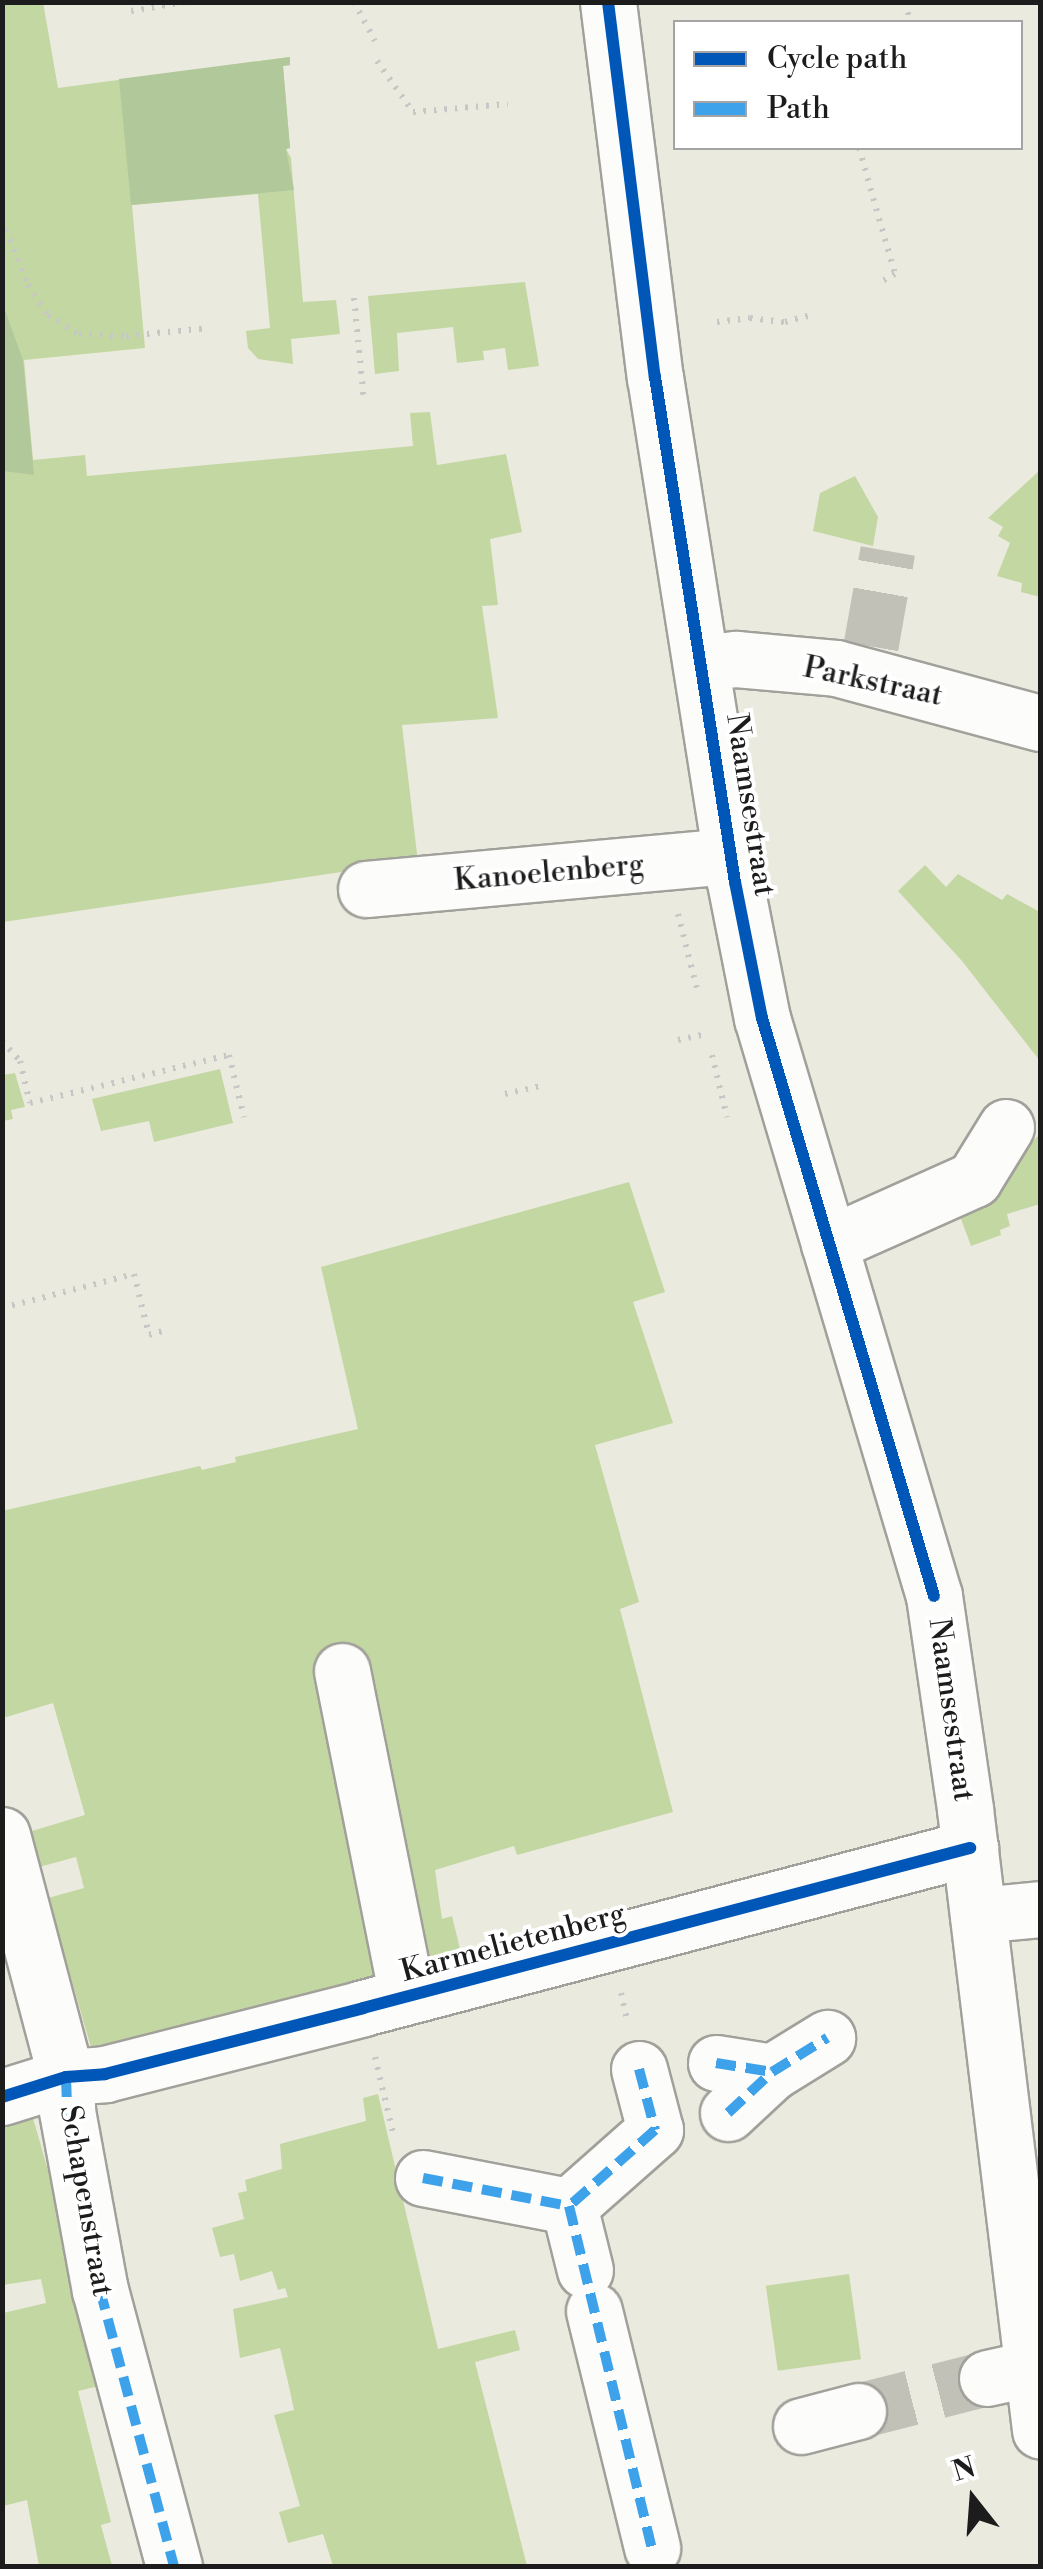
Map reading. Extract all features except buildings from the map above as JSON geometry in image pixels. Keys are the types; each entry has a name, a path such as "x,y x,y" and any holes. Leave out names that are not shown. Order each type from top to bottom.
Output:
{"street":[{"name":"Naamsestraat","path":"608,2 655,378 731,856 762,1018 934,1596 978,1916 1030,2245 1010,2373 1040,2430"},
{"name":"Parkstraat","path":"702,662 868,660 1040,723"},
{"name":"Kanoelenberg","path":"366,889 731,856"},
{"path":"829,1244 974,1179 1006,1126"},
{"path":"342,1671 407,1996"},
{"name":"Schapenstraat","path":"2,1835 66,2078 66,2111 100,2290 174,2566"},
{"name":"Karmelietenberg","path":"2,2097 66,2078 105,2074 970,1848"},
{"path":"978,1916 1040,1909"},
{"path":"722,2088 772,2072 827,2038"},
{"path":"569,2206 655,2130 640,2069"},
{"path":"423,2178 569,2206"},
{"path":"569,2206 652,2548"},
{"path":"801,2426 858,2412"}],"path":[{"path":"132,11 185,2"},
{"path":"354,2 375,41"},
{"path":"377,61 413,112 508,104"},
{"path":"860,150 894,274 884,280"},
{"path":"2,220 28,286 48,315 79,334 126,336 209,328"},
{"path":"2,243 12,246"},
{"path":"354,298 364,402"},
{"path":"718,322 750,318 785,322 814,314"},
{"path":"674,896 694,977"},
{"path":"678,1040 707,1034"},
{"path":"2,1040 20,1061 30,1103 229,1056 244,1117"},
{"path":"504,1094 541,1086"},
{"path":"2,1308 134,1274 148,1335 167,1330"},
{"path":"609,1944 640,2069"}],"green space":[{"path":"43,2 58,88 290,57 290,65 283,66 290,148 286,149 291,158 303,302 336,300 340,334 291,339 293,364 258,359 248,348 246,331 270,328 258,194 132,205 145,348 24,360 33,460 85,455 87,476 413,446 410,413 430,412 437,465 506,454 522,532 490,539 498,605 482,606 498,718 402,725 419,871 348,871 3,922 2,3"},
{"path":"290,57 290,65 283,66 290,148 286,149 294,190 131,205 119,79"},
{"path":"525,282 539,366 508,370 505,348 483,351 484,360 457,363 453,327 397,333 399,371 375,374 368,296"},
{"path":"3,305 23,360 34,475 3,471"},
{"path":"1040,470 1040,597 1021,592 1022,583 997,576 1010,543 998,536 1003,527 988,518"},
{"path":"855,476 878,517 873,546 813,531 820,493"},
{"path":"925,865 946,887 958,874 1002,900 1007,894 1040,912 1040,1061 962,961 898,891"},
{"path":"220,1069 233,1123 154,1142 149,1121 101,1131 92,1099"},
{"path":"15,1073 25,1107 11,1110 13,1119 3,1121 3,1075"},
{"path":"1040,1134 1040,1204 1007,1214 1010,1226 1000,1230 1001,1235 971,1246 954,1200 987,1186"},
{"path":"629,1182 665,1292 633,1302 673,1423 595,1445 639,1602 620,1609 673,1812 517,1855 514,1846 435,1870 442,1919 452,1916 461,1953 92,2051 48,1898 84,1888 76,1857 39,1867 32,1831 85,1815 53,1703 3,1718 2,1511 200,1466 202,1470 236,1462 235,1457 358,1429 321,1267"},
{"path":"378,2094 438,2349 515,2330 520,2350 475,2362 527,2566 333,2566 323,2534 288,2543 279,2512 300,2506 274,2415 294,2410 288,2382 280,2348 240,2358 233,2309 288,2297 285,2288 278,2290 272,2271 240,2281 234,2254 220,2257 212,2228 244,2219 238,2193 247,2191 245,2180 282,2169 280,2144 366,2121 363,2098"},
{"path":"33,2118 65,2230 99,2386 78,2391 111,2522 101,2525 112,2566 39,2566 27,2500 3,2506 3,2313 46,2303 41,2279 3,2285 3,2124"},
{"path":"849,2274 861,2359 778,2371 766,2286"}],"tunnel":[{"path":"871,646 888,550"},
{"path":"858,2411 987,2378"}],"marked path":[{"path":"716,2063 772,2072 827,2038"},
{"path":"639,2069 655,2130 569,2206 652,2548"},
{"path":"728,2113 772,2072"},
{"path":"66,2077 67,2111 100,2290 174,2566"},
{"path":"423,2178 569,2206"}],"cycle path":[{"path":"608,2 655,377 735,882 762,1018 934,1596"},
{"path":"2,2097 66,2077 105,2074 363,2008 970,1848"}]}
